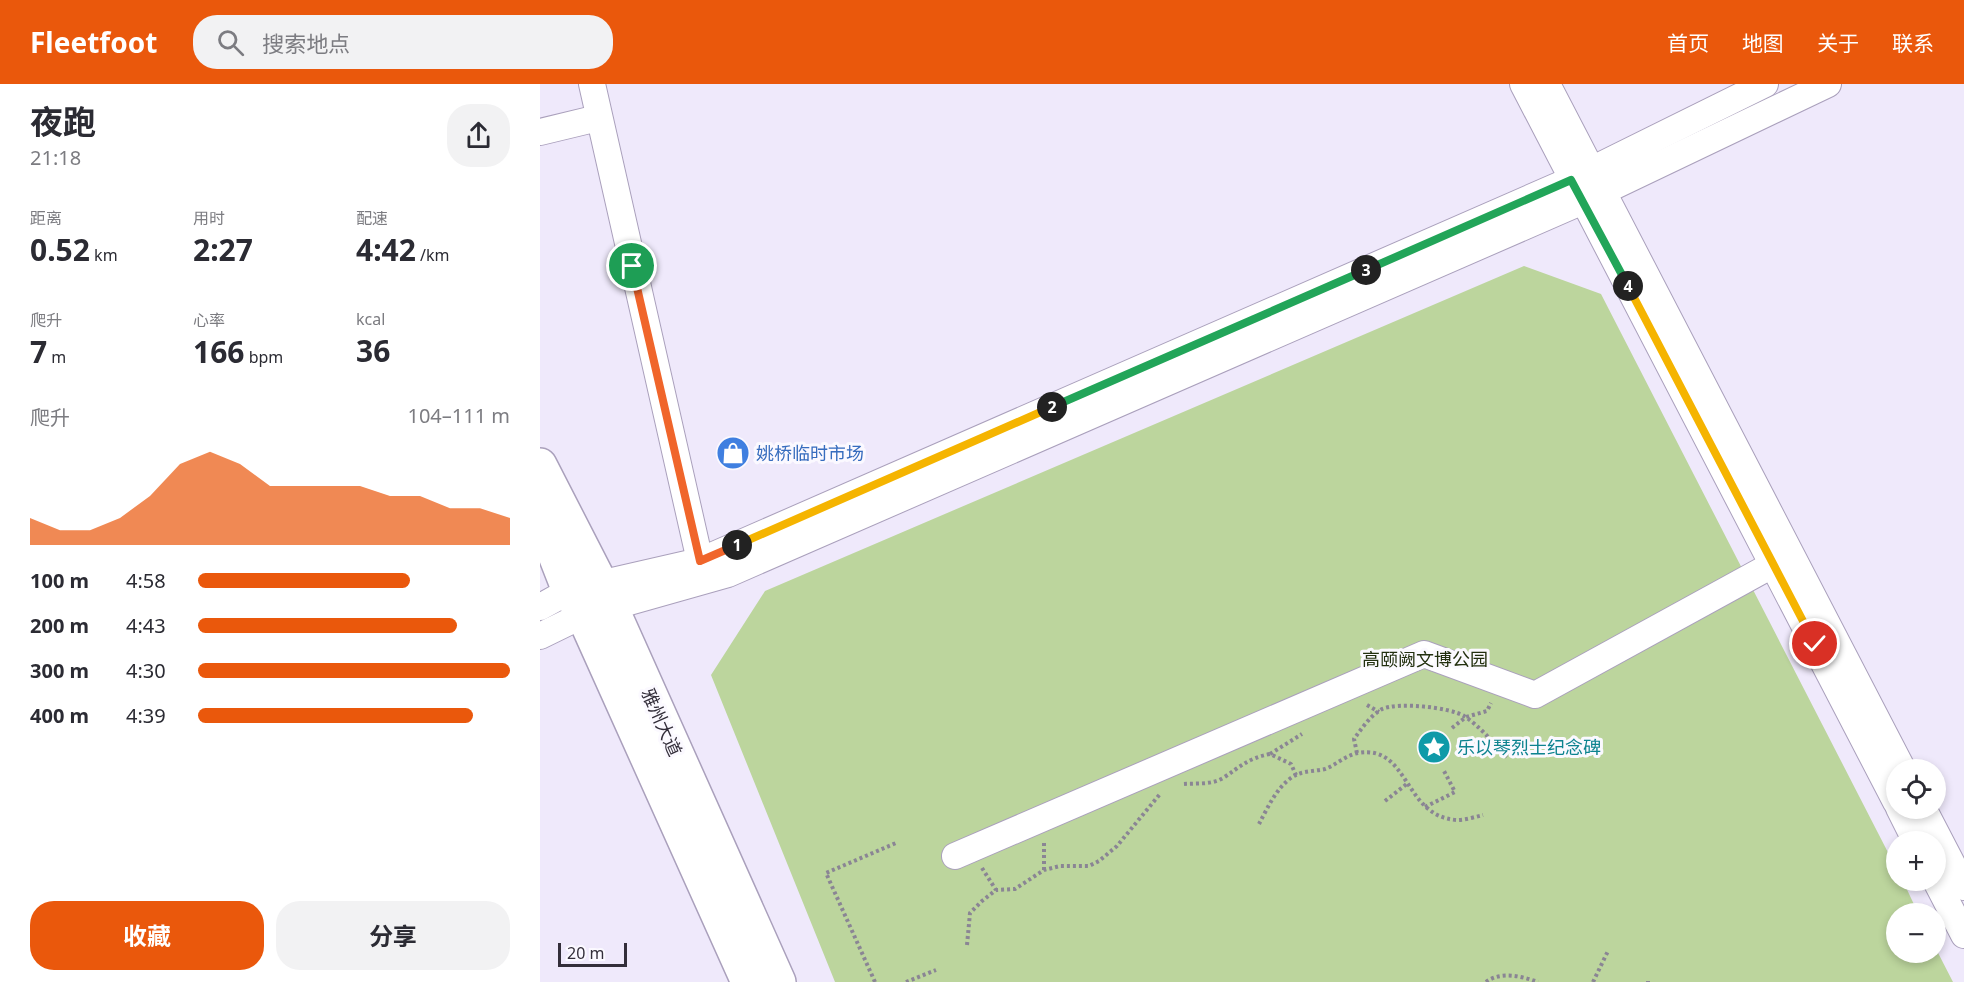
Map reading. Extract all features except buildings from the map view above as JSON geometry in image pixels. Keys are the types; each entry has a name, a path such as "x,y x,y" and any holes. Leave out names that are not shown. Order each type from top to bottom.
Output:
{"main road":[{"name":"雅州大道","path":"540,465 591,599 748,982"},
{"name":"雅州大道","path":"540,517 591,599 779,982"}],"street":[{"path":"592,84 700,561"},
{"path":"1523,84 1587,185 1897,759"},
{"path":"1547,84 1587,185 1774,564 1886,782"},
{"path":"540,607 728,574 1587,185 1766,84"},
{"path":"540,636 591,599 700,561 1828,84"},
{"path":"540,132 598,118"},
{"path":"955,856 1424,654 1535,695 1774,564"},
{"path":"1929,819 1964,887"},
{"path":"1941,891 1964,935"}],"path":[{"path":"1357,753 1354,739 1364,723 1383,709 1439,708 1453,710 1466,717 1507,757"},
{"path":"1452,728 1466,717"},
{"path":"1259,824 1272,800 1296,775 1325,768 1357,753 1378,754 1391,762 1404,775 1412,794 1434,814 1457,820 1484,815"},
{"path":"1175,785 1208,783 1222,779 1238,765 1270,754 1290,764 1296,775"},
{"path":"1425,807 1455,792 1444,771"},
{"path":"1385,801 1408,783"},
{"path":"967,945 970,914 996,890 1015,889 1044,870 1060,866 1089,866 1099,861 1117,846 1162,792"},
{"path":"875,982 826,873 896,843"},
{"path":"1593,982 1608,951"},
{"path":"906,982 936,970"},
{"path":"1486,982 1493,976 1516,976 1538,982"}],"green space":[{"name":"高颐阙文博公园","path":"1524,266 1601,294 1886,849 1886,891 1908,891 1913,903 1886,903 1886,963 1943,963 1953,982 835,982 711,675 765,591"}],"place":[{"name":"姚桥临时市场","path":"733,453"},
{"name":"乐以琴烈士纪念碑","path":"1434,747"}],"route":[{"path":"632,266 700,561 1571,180 1815,644"}]}
